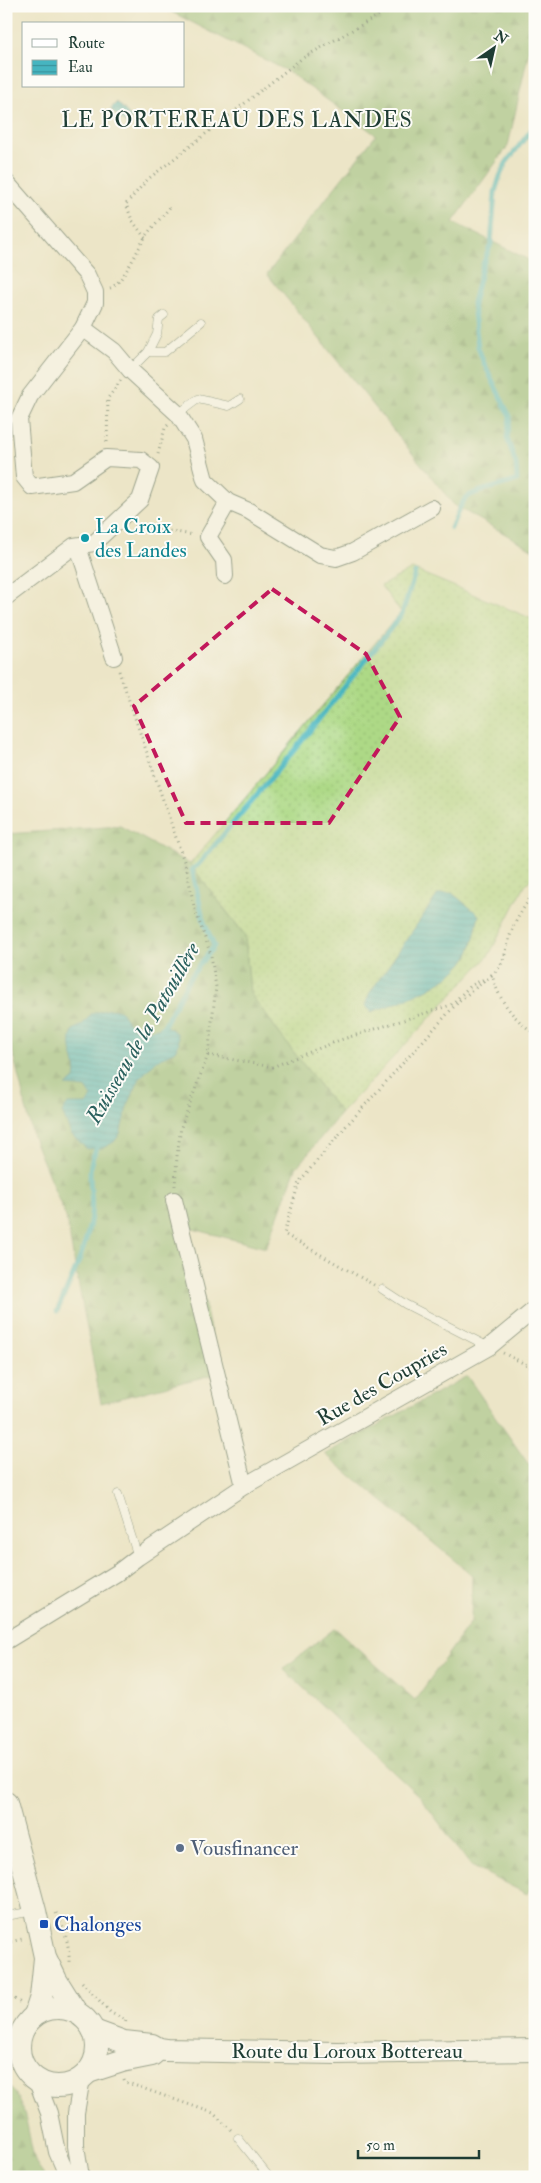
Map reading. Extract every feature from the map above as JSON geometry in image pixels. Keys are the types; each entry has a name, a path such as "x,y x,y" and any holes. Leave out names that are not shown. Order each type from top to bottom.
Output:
{"main road":[{"path":"6,1803 10,1834 44,1909 45,1957 41,1997 23,2020 19,2048 14,2058 44,2084 64,2086 85,2075 97,2053 97,2042 94,2031 86,2020 76,2012 56,1980 45,1957"},
{"path":"23,2020 55,2008 76,2012"},
{"name":"Route du Loroux Bottereau","path":"94,2031 124,2042 152,2045 159,2049 337,2053 535,2050"},
{"name":"Route du Loroux Bottereau","path":"85,2075 122,2061 152,2055 159,2049"}],"street":[{"path":"6,182 86,275 94,292 95,303 83,328 13,417 24,477 32,487 73,481 106,458 141,460 151,468 140,500 94,544 78,551 6,597"},
{"path":"83,328 114,351 130,370 178,414 194,439 206,480 228,502 249,511 320,555 336,558 353,552 432,508"},
{"path":"225,576 224,560 208,537 228,502"},
{"path":"78,551 114,657"},
{"path":"174,1200 244,1486"},
{"name":"Rue des Coupries","path":"6,1642 117,1573 138,1556 244,1486 489,1346 535,1309"},
{"path":"81,2177 76,2146 76,2113 85,2075"},
{"path":"36,2079 49,2113 57,2152 68,2177"}],"lane":[{"path":"130,370 148,352 157,334 160,320 164,315"},
{"path":"148,352 165,352 201,322"},
{"path":"178,414 198,399 229,406 240,399"},
{"path":"382,1288 405,1304 489,1346"},
{"path":"118,1494 138,1556"},
{"path":"6,1916 44,1909"},
{"path":"238,2138 270,2177"}],"path":[{"path":"145,238 132,220 126,204 147,180 301,59 395,6"},
{"path":"94,292 114,287 145,238 170,207"},
{"path":"106,458 108,398 130,370"},
{"path":"151,468 165,428 178,414"},
{"path":"127,524 208,537"},
{"path":"114,657 187,870 194,907 211,955 216,988 208,1055 181,1126 176,1156 174,1200"},
{"path":"382,1288 284,1234 299,1182 347,1125 460,1000 497,971 501,965 514,925 535,890"},
{"path":"208,1055 272,1067 340,1040 451,1005 470,986 492,975"},
{"path":"492,975 496,991 504,1004 520,1023 535,1034"},
{"path":"489,1346 535,1368"},
{"path":"44,1909 60,1919 70,1953 68,1967"},
{"path":"6,1943 26,1938"},
{"path":"80,1979 111,2013 126,2020 125,2027"},
{"path":"6,1994 23,2020"},
{"path":"124,2075 125,2082 213,2113 238,2138"}],"highlighted area":[{"path":"272,589 366,654 400,717 329,823 186,823 134,706"}],"green space":[{"path":"160,6 535,6 535,23 508,146 453,222 535,263 535,322 532,328 535,329 535,551 454,505 267,274 376,135 287,71"},
{"path":"412,569 535,620 535,875 525,885 489,955 341,1113 250,993 245,935 190,864 401,612 381,586"},
{"path":"120,826 190,864 245,936 250,993 341,1113 296,1168 266,1248 189,1228 219,1373 101,1403 66,1218 33,1137 6,1024 6,834"},
{"path":"467,1376 529,1465 535,1466 535,1881 527,1894 471,1866 420,1797 283,1669 335,1628 415,1700 471,1622 472,1575 325,1454"},
{"path":"6,2086 13,2091 23,2108 36,2162 45,2177 6,2177"}],"water":[{"path":"117,102 132,118 126,124 110,109"},
{"path":"452,893 479,915 474,940 469,953 453,973 440,982 411,997 371,1012 365,1006 369,994 438,894"},
{"path":"109,1009 120,1010 130,1024 138,1030 150,1030 166,1026 177,1033 179,1043 175,1051 157,1060 140,1078 127,1107 120,1134 114,1142 103,1148 87,1149 71,1134 62,1112 68,1104 86,1104 92,1097 86,1088 66,1086 75,1079 76,1072 70,1044 73,1030 83,1024 91,1014"}],"waterway":[{"name":"Ruisseau de la Patouillère","path":"451,528 461,506 469,496 517,480 516,464 507,438 510,417 478,347 473,303 482,267 491,244 495,192 500,176 506,163 535,125"},
{"name":"Ruisseau de la Patouillère","path":"161,1031 189,979 214,946 204,922 192,869 198,865 301,742 402,614 415,573"},
{"name":"Ruisseau de la Patouillère","path":"57,1311 86,1240 92,1206 91,1164 99,1144"}],"place":[{"name":"La Croix des Landes","path":"85,538"},
{"name":"Vousfinancer","path":"180,1848"},
{"name":"Chalonges","path":"44,1924"}],"district":[{"name":"LE PORTEREAU DES LANDES","path":"237,120"}]}
